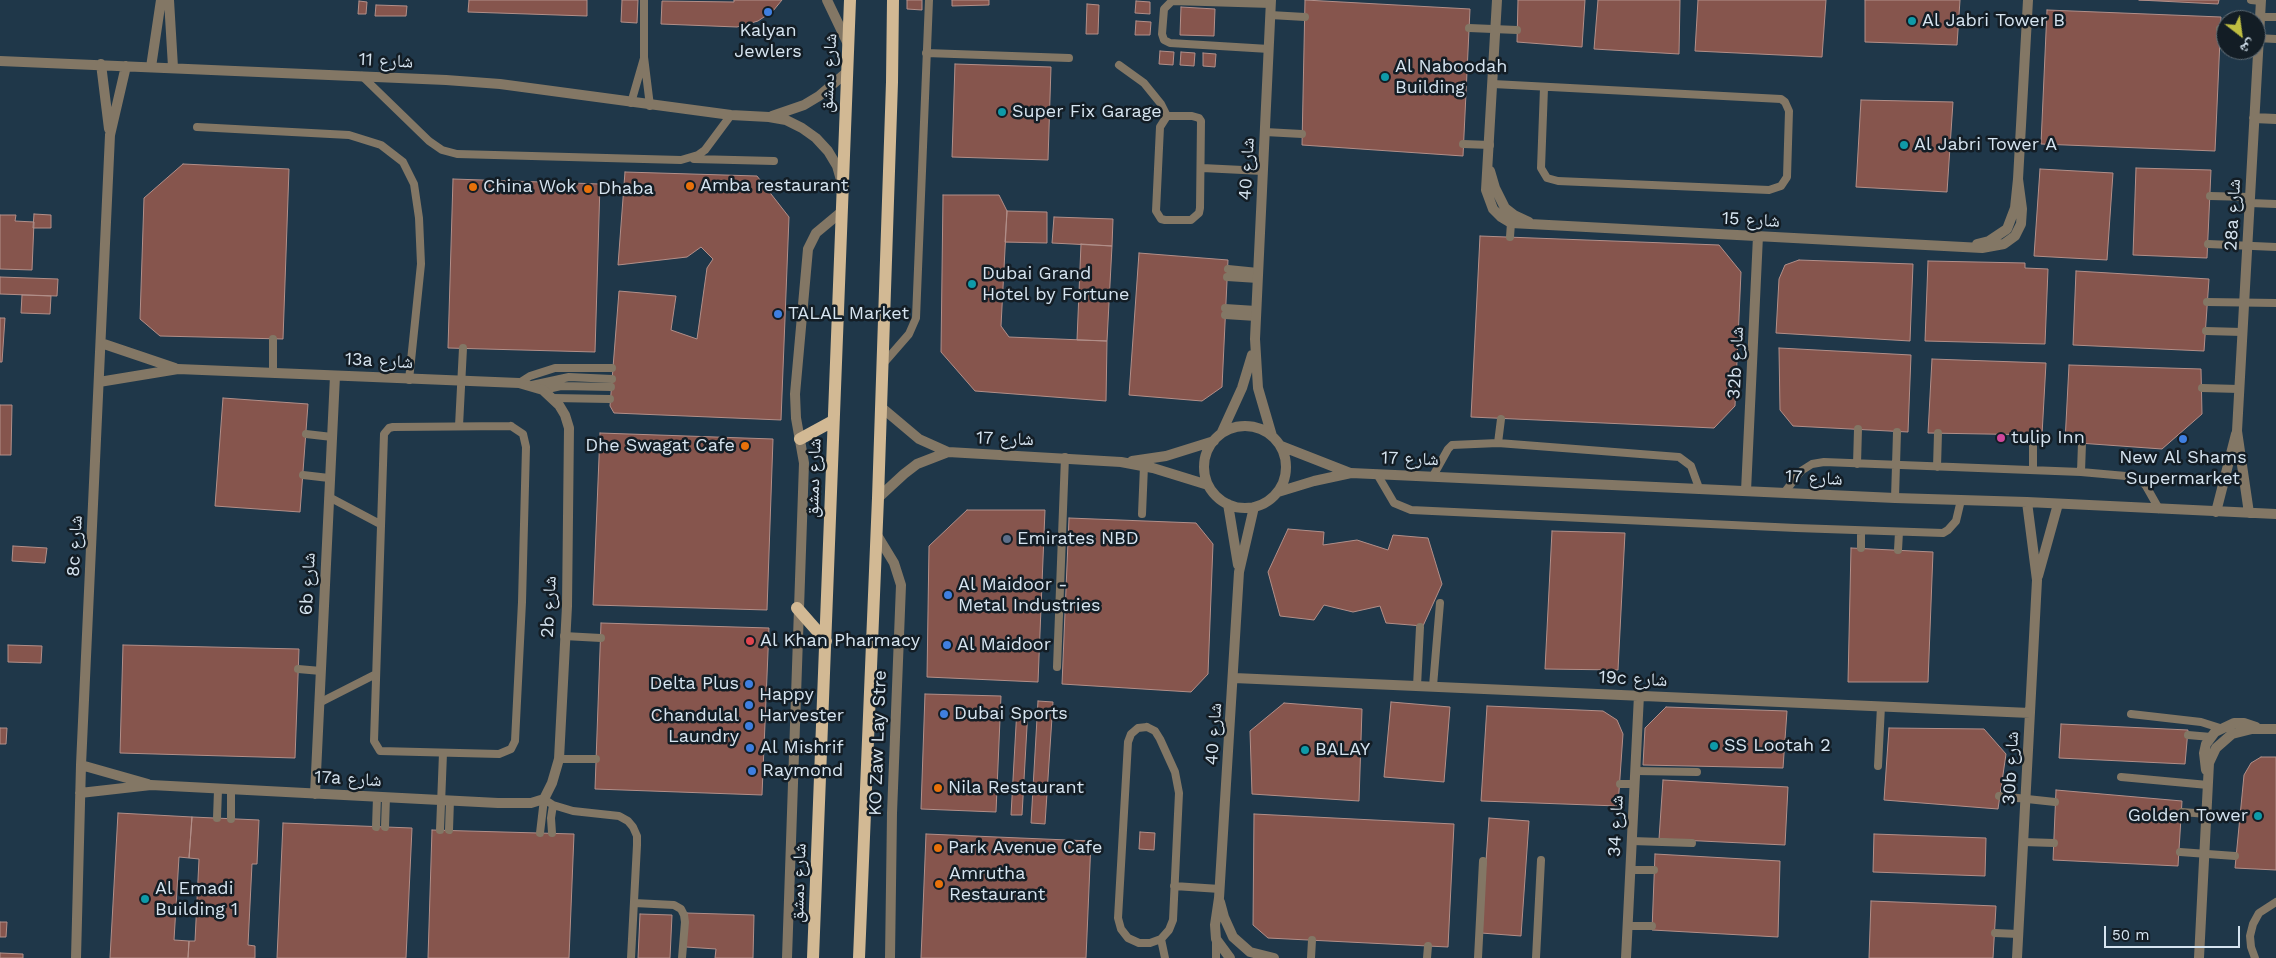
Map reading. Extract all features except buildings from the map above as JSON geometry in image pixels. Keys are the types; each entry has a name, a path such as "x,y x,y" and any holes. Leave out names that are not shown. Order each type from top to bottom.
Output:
{"main road":[{"name":"شارع دمشق","path":"814,958 840,213 850,0"},
{"path":"860,958 877,535 892,92 893,0"},
{"path":"800,439 833,421"},
{"path":"797,608 826,641"}],"street":[{"path":"151,67 161,0"},
{"path":"169,0 173,67"},
{"path":"828,0 849,45"},
{"path":"1497,0 1486,190 1493,209 1511,223"},
{"name":"شارع 15","path":"1511,223 1964,246 1994,247 2004,244 2015,236 2021,224 2022,209 2018,179 2028,0"},
{"name":"شارع 40","path":"1271,2 1255,339 1258,388 1272,436"},
{"name":"28a شارع","path":"2249,513 2237,431 2257,60"},
{"name":"شارع 11","path":"0,61 173,67 500,84 650,106 769,117 794,124 816,138 828,151 837,166 842,182"},
{"name":"8c شارع","path":"76,958 81,765 110,135 101,64"},
{"name":"8c شارع","path":"110,135 126,66"},
{"name":"شارع 11","path":"769,117 787,112 820,96 847,72"},
{"path":"2254,118 2276,118"},
{"name":"شارع 15","path":"1489,163 1495,188 1505,208 1514,215 1536,224"},
{"path":"787,958 797,608 804,462 796,418 794,394 805,258 811,240 816,233 840,213"},
{"name":"32b شارع","path":"1746,491 1758,236"},
{"name":"شارع 40","path":"1217,437 1242,388 1255,339"},
{"name":"13a شارع","path":"100,343 178,370"},
{"name":"13a شارع","path":"99,382 178,370 519,383 532,385 543,390 553,398 565,414"},
{"name":"6b شارع","path":"315,794 335,376"},
{"name":"شارع 17","path":"881,407 919,439 948,452 1064,457 1121,462 1144,466 1208,485"},
{"name":"2b شارع","path":"544,799 552,783 559,759 567,606 570,436 565,414"},
{"path":"1247,426 1260,429 1272,436 1281,446 1287,469 1284,481 1278,492 1268,502 1254,507 1240,508 1228,504 1216,496 1208,485 1204,470 1206,454 1217,437 1233,428 1247,426"},
{"name":"28a شارع","path":"2216,512 2237,431"},
{"name":"شارع 17","path":"1121,462 1166,456 1217,437"},
{"name":"شارع 17","path":"1281,446 1351,473"},
{"name":"شارع 17","path":"878,498 917,464 948,452"},
{"name":"شارع 17","path":"1278,492 1314,481 1351,473 2276,514"},
{"name":"30b شارع","path":"2017,958 2037,580 2027,502"},
{"name":"شارع 40","path":"1228,504 1239,572"},
{"name":"30b شارع","path":"2037,580 2058,504"},
{"name":"شارع 40","path":"1220,894 1239,572 1254,507"},
{"name":"KO Zaw Lay Stre","path":"877,535 894,563 901,585 892,813 890,958"},
{"name":"19c شارع","path":"1234,678 1640,696 1745,705 1881,706 2030,712"},
{"name":"شارع 34","path":"1626,958 1640,696"},
{"path":"2208,782 2204,753 2211,737 2220,728 2234,723 2244,723 2263,729"},
{"path":"2199,958 2208,782 2211,757 2223,740 2241,730 2276,729"},
{"name":"17a شارع","path":"81,765 151,785"},
{"name":"17a شارع","path":"80,793 151,785 218,790 514,803 544,799"},
{"path":"1220,894 1215,925 1216,939 1230,958"},
{"path":"1220,894 1224,917 1233,937 1250,952 1274,958"}],"lane":[{"path":"644,0 644,56 650,106"},
{"path":"882,365 909,334 916,318 928,0"},
{"path":"1269,49 1170,43 1164,40 1162,34 1164,9 1172,2 1271,2"},
{"path":"1270,15 1305,18"},
{"path":"1469,28 1517,30"},
{"path":"926,53 1069,58"},
{"path":"632,103 644,56"},
{"path":"1119,64 1144,83 1161,104 1167,116"},
{"path":"362,76 429,141 449,152 774,162"},
{"path":"1493,84 1544,88 1781,98 1789,112 1787,178 1781,186 1769,190 1558,181 1547,178 1541,168 1544,88"},
{"path":"690,158 706,150 732,115"},
{"path":"1167,116 1195,116 1201,122 1202,168 1200,208 1196,217 1186,221 1161,219 1156,211 1160,127 1167,116"},
{"path":"197,127 349,135 381,145 403,162 414,184 421,264 409,380"},
{"path":"1265,132 1302,134"},
{"path":"1463,144 1490,145"},
{"path":"1202,168 1263,171"},
{"path":"2210,196 2276,204"},
{"path":"1510,237 1511,223"},
{"path":"2208,244 2276,247"},
{"path":"1227,273 1258,275"},
{"path":"2208,302 2276,303"},
{"path":"1225,312 1256,314"},
{"path":"2206,331 2242,332"},
{"path":"272,373 273,339"},
{"path":"459,426 463,348"},
{"path":"519,383 530,376 555,368 612,368"},
{"path":"532,385 569,377 611,383 561,386 543,390"},
{"path":"2202,388 2239,389"},
{"path":"553,398 610,399"},
{"path":"1498,443 1501,419"},
{"path":"511,426 523,434 526,440 517,724 515,741 511,748 504,753 384,752 377,748 374,741 380,524 384,434 386,430 393,427 511,426"},
{"path":"1858,429 1858,464"},
{"path":"1895,498 1897,432"},
{"path":"1937,467 1938,433"},
{"path":"306,434 332,437"},
{"path":"2033,470 2034,435"},
{"path":"1433,476 1452,445 1498,443 1679,457 1691,466 1699,488"},
{"path":"2081,472 2082,443"},
{"path":"1057,667 1064,457"},
{"path":"1784,492 1801,471 1812,464 1824,462 2081,472 2137,477 2146,486 2159,509"},
{"path":"1142,514 1144,466"},
{"path":"1377,474 1394,503 1411,510 1937,534 1948,530 1956,521 1961,500"},
{"path":"303,475 329,478"},
{"path":"329,496 380,524"},
{"path":"1861,530 1861,548"},
{"path":"1898,550 1899,532"},
{"path":"1433,686 1440,603"},
{"path":"1416,686 1420,627"},
{"path":"564,636 601,638"},
{"path":"298,669 320,670"},
{"path":"319,703 376,674"},
{"path":"1878,766 1881,706"},
{"path":"2132,714 2201,722 2220,728"},
{"path":"1147,727 1155,731 1178,779 1179,793 1173,920 1169,930 1161,939 1150,943 1139,943 1128,938 1121,929 1118,918 1128,742 1131,734 1138,728 1147,727"},
{"path":"2188,735 2211,737"},
{"path":"443,753 446,800 444,830"},
{"path":"559,759 596,759"},
{"path":"1636,771 1697,772"},
{"path":"2121,777 2208,782"},
{"path":"1620,784 1635,784"},
{"path":"217,818 218,790"},
{"path":"231,790 231,819"},
{"path":"1999,796 2056,802"},
{"path":"376,827 382,797"},
{"path":"382,797 385,827"},
{"path":"540,833 544,799 553,805 573,811 610,814 628,821 637,836 631,958"},
{"path":"552,833 551,818 553,805"},
{"path":"2182,812 2207,814"},
{"path":"1632,840 1692,843"},
{"path":"2023,842 2054,843"},
{"path":"2180,852 2236,856"},
{"path":"1536,958 1541,860"},
{"path":"1478,958 1483,861"},
{"path":"1630,870 1654,870"},
{"path":"1174,886 1220,894"},
{"path":"2255,958 2250,941 2253,924 2260,913 2276,902"},
{"path":"634,903 674,905 681,908 685,922 682,958"},
{"path":"1628,926 1652,926"},
{"path":"1995,933 2018,934"},
{"path":"1161,939 1165,958"},
{"path":"1216,939 1216,958"},
{"path":"1311,958 1312,940"},
{"path":"1427,958 1428,946"}],"place":[{"name":"Kalyan Jewlers","path":"768,12"},
{"name":"Al Jabri Tower B","path":"1912,21"},
{"name":"Al Naboodah Building","path":"1385,77"},
{"name":"Super Fix Garage","path":"1002,112"},
{"name":"Al Jabri Tower A","path":"1904,145"},
{"name":"Amba restaurant","path":"690,186"},
{"name":"China Wok","path":"473,187"},
{"name":"Dhaba","path":"588,189"},
{"name":"Dubai Grand Hotel by Fortune","path":"972,284"},
{"name":"TALAL Market","path":"778,314"},
{"name":"tulip Inn","path":"2001,438"},
{"name":"New Al Shams Supermarket","path":"2183,439"},
{"name":"Dhe Swagat Cafe","path":"745,446"},
{"name":"Emirates NBD","path":"1007,539"},
{"name":"Al Maidoor - Metal Industries","path":"948,595"},
{"name":"Al Khan Pharmacy","path":"750,641"},
{"name":"Al Maidoor","path":"947,645"},
{"name":"Delta Plus","path":"749,684"},
{"name":"Happy Harvester","path":"749,705"},
{"name":"Dubai Sports","path":"944,714"},
{"name":"Chandulal Laundry","path":"749,726"},
{"name":"SS Lootah 2","path":"1714,746"},
{"name":"Al Mishrif","path":"750,748"},
{"name":"BALAY","path":"1305,750"},
{"name":"Raymond","path":"752,771"},
{"name":"Nila Restaurant","path":"938,788"},
{"name":"Golden Tower","path":"2258,816"},
{"name":"Park Avenue Cafe","path":"938,848"},
{"name":"Amrutha Restaurant","path":"939,884"},
{"name":"Al Emadi Building 1","path":"145,899"}]}
